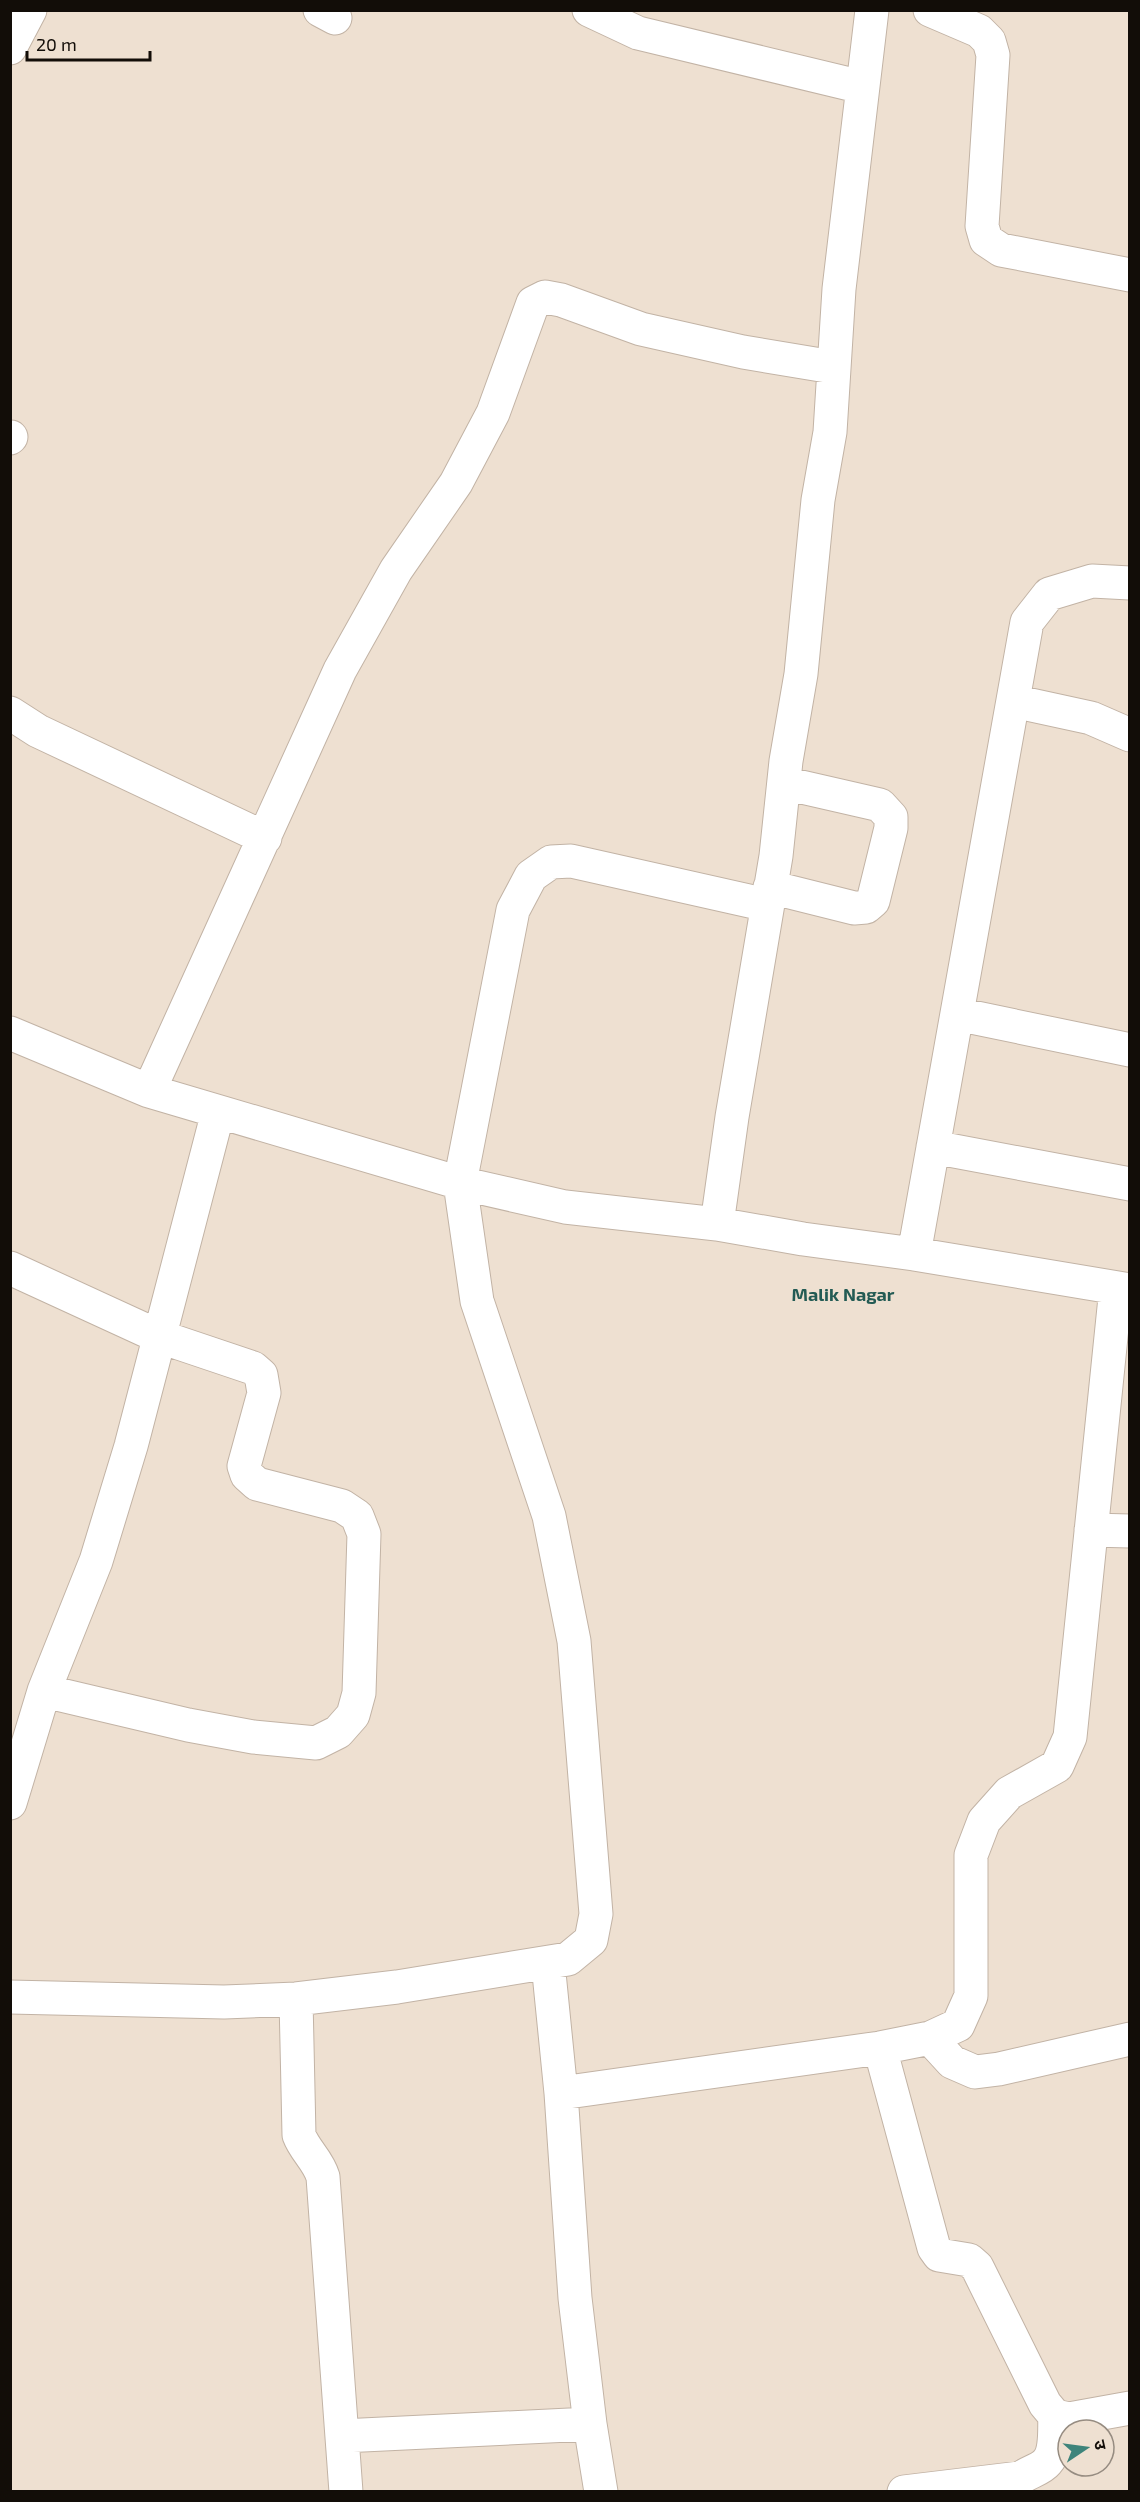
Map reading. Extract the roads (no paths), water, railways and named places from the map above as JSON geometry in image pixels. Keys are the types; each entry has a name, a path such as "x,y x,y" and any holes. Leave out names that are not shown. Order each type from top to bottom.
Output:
{"street":[{"path":"10,48 30,10"},
{"path":"589,10 638,33 862,87"},
{"path":"717,1224 801,674 818,500 830,432 839,289 872,10"},
{"path":"930,10 979,31 990,41 993,55 982,226 987,240 1001,250 1130,275"},
{"path":"149,1091 340,670 396,570 456,483 493,413 533,303 545,297 561,300 641,329 743,352 833,367"},
{"path":"914,1254 1028,622 1050,594 1092,580 1130,583"},
{"path":"1013,701 1091,718 1130,735"},
{"path":"10,713 38,731 265,838"},
{"path":"10,1997 224,2002 296,1999 397,1987 568,1959 591,1940 596,1914 574,1641 549,1516 477,1301 460,1184 513,910 531,876 551,862 571,861 768,896 854,908 866,907 873,901 891,828 891,817 880,805 784,783"},
{"path":"957,1014 1130,1050"},
{"path":"10,1033 149,1091 460,1184 565,1207 717,1224 1123,1289 1091,1530 1070,1737 1058,1766 1009,1793 984,1821 971,1855 971,1996 958,2025 930,2038 880,2048 561,2094"},
{"path":"10,1803 44,1691 96,1561 131,1446 218,1112"},
{"path":"933,1147 1130,1184"},
{"path":"10,1268 158,1336 253,1368 261,1375 264,1393 244,1466 247,1475 257,1484 342,1506 357,1516 364,1534 359,1693 353,1715 339,1732 316,1743 253,1737 199,1727 44,1691"},
{"path":"1091,1530 1130,1531"},
{"path":"548,1963 561,2094 575,2298 590,2424 601,2492"},
{"path":"296,1999 300,2135 303,2145 320,2164 323,2177 346,2492"},
{"path":"930,2038 952,2062 975,2072 999,2069 1130,2038"},
{"path":"880,2048 934,2248 939,2255 969,2260 977,2268 1045,2404 1055,2415 1069,2419 1130,2408"},
{"path":"904,2492 1016,2485 1047,2462 1052,2451 1055,2415"},
{"path":"342,2436 590,2424"}],"district":[{"name":"Malik Nagar","path":"843,1295"}]}
